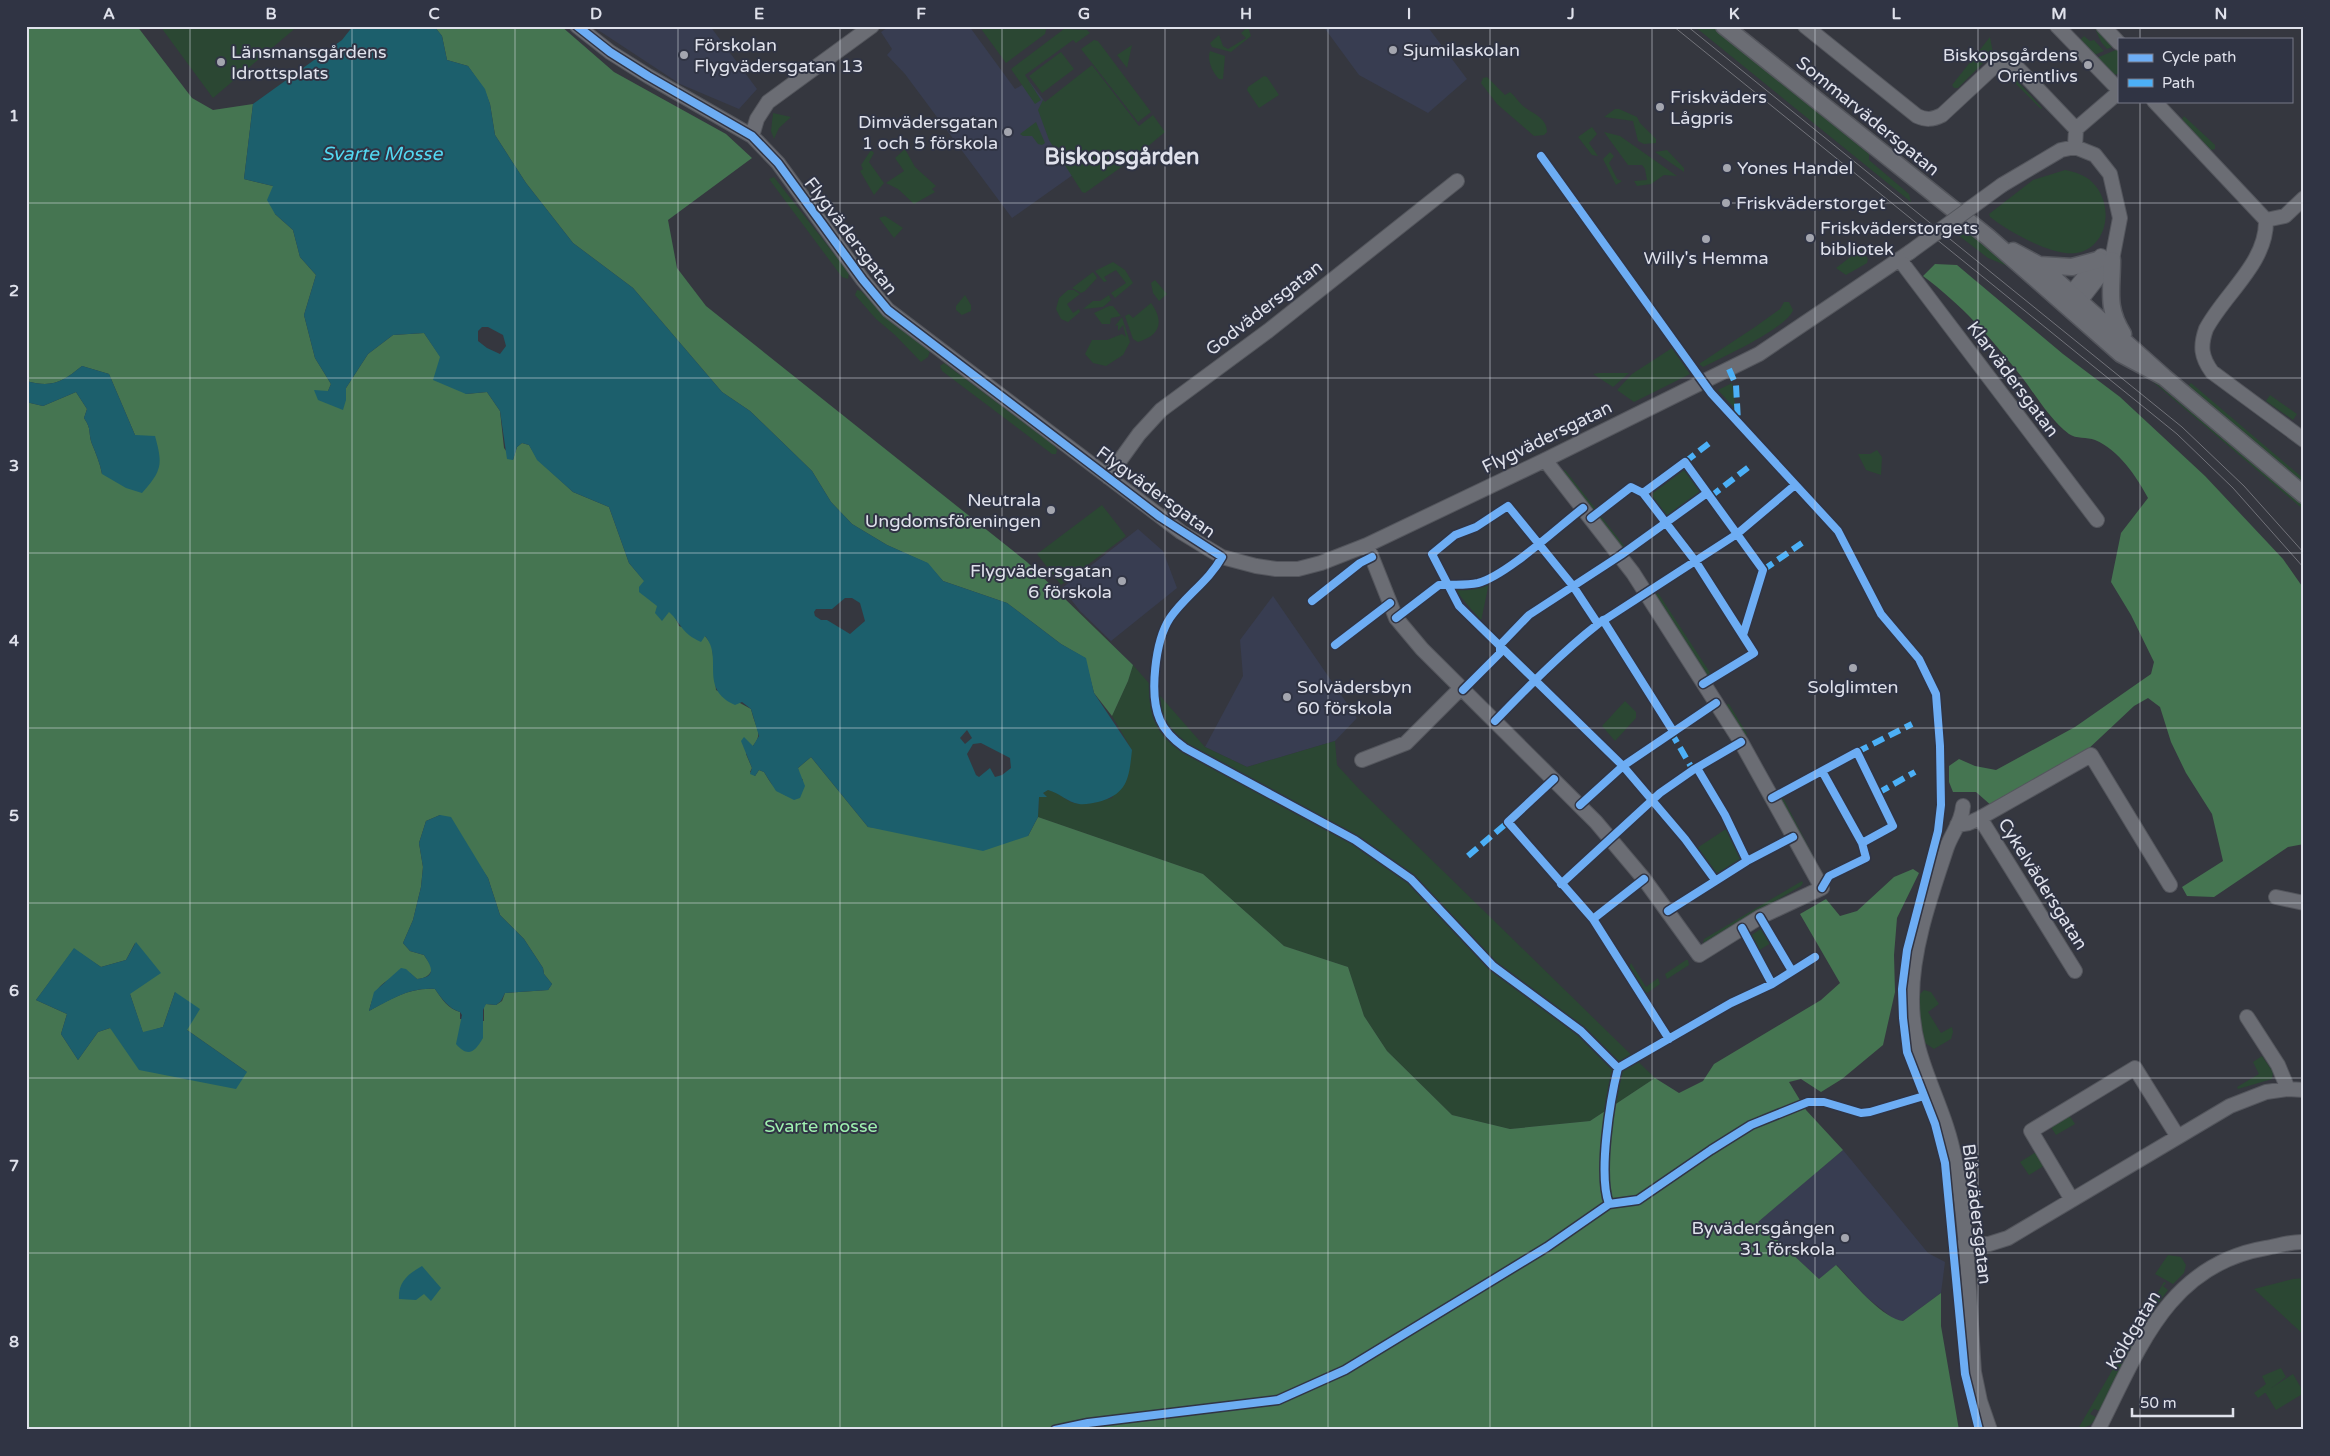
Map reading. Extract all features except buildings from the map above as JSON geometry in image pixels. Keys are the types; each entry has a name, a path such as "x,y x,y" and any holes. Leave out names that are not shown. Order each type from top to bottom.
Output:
{"street":[{"name":"Flygvädersgatan","path":"577,26 610,52 648,76 752,136 778,163 863,280 888,310 1181,532 1207,549 1234,561 1276,569 1298,568 1322,563 1367,545 1545,460 1758,354 1905,256 2002,185 2061,150 2076,147"},
{"path":"752,136 757,119 768,102 872,26"},
{"name":"Sommarvädersgatan","path":"1724,26 2072,303 2131,347 2304,495"},
{"path":"1805,26 1917,116 1924,119 1932,120 1942,115 1999,62 2006,60 2012,62 2021,71 2076,129 2076,147 2094,155 2110,174 2120,218 2114,244 2105,260 2072,303"},
{"path":"2057,26 2118,90"},
{"path":"2103,26 2118,42"},
{"path":"2076,129 2118,92"},
{"path":"2155,102 2266,220 2266,234 2261,250 2212,317 2202,341 2202,351 2212,372 2304,440"},
{"name":"Godvädersgatan","path":"1108,477 1139,434 1161,410 1268,331 1457,182"},
{"path":"2266,220 2285,216 2304,198"},
{"name":"Sommarvädersgatan","path":"1988,236 2039,265 2072,303 2122,354 2164,377"},
{"name":"Klarvädersgatan","path":"1905,256 2097,520"},
{"path":"2039,265 2072,267 2105,260"},
{"path":"2105,260 2110,307 2114,321 2131,347"},
{"path":"1367,545 1396,618 1422,649 1596,822 1644,879 1699,955 1760,917 1822,888 1740,742 1633,573 1545,460"},
{"path":"1362,760 1406,743 1461,688"},
{"name":"Cykelvädersgatan","path":"1958,825 1980,818 2091,755 2170,885"},
{"name":"Blåsvädersgatan","path":"1963,806 1962,817 1947,847 1922,932 1915,966 1912,998 1913,1029 1918,1052 1945,1121 1955,1160 1974,1372 1980,1401 1990,1430"},
{"name":"Cykelvädersgatan","path":"1980,818 2075,970"},
{"path":"2276,897 2304,903"},
{"path":"2247,1016 2278,1065 2288,1088"},
{"path":"2072,1200 2031,1131 2135,1068 2178,1137"},
{"path":"1964,1244 1999,1241 2243,1099 2288,1088 2304,1090"},
{"name":"Köldgatan","path":"2098,1430 2138,1352 2161,1315 2188,1282 2218,1263 2236,1255 2252,1250 2304,1242"}],"shaded area":[{"name":"Förskolan Flygvädersgatan 13","path":"592,26 710,26 757,89 739,109 680,84"},
{"name":"Dimvädersgatan 1 och 5 förskola","path":"890,26 969,26 1015,89 1029,81 1091,162 1012,218 905,74 887,55 892,49 881,32"},
{"name":"Sjumilaskolan","path":"1323,26 1427,26 1467,79 1428,113 1359,75"},
{"name":"Flygvädersgatan 6 förskola","path":"1138,529 1163,551 1177,588 1111,641 1080,611 1062,588"},
{"name":"Solvädersbyn 60 förskola","path":"1273,596 1357,718 1335,741 1247,767 1205,747 1243,676 1240,640"},
{"name":"Byvädersgången 31 förskola","path":"1843,1150 1928,1253 1945,1262 1941,1293 1903,1321 1895,1320 1866,1297 1837,1265 1819,1279 1757,1222"}],"green space":[{"name":"Svarte mosse","path":"26,26 137,26 192,98 213,110 253,104 244,179 273,186 275,214 293,230 300,257 316,275 304,315 315,358 331,384 328,391 323,391 346,400 346,388 368,354 393,335 424,333 466,394 487,392 500,411 504,448 513,460 517,447 522,443 529,445 538,460 573,492 609,507 629,563 675,617 679,626 705,636 712,645 716,690 751,709 757,729 758,737 746,754 752,768 750,772 755,776 759,770 764,772 775,788 790,797 803,780 799,776 798,768 811,757 868,827 1028,836 1038,817 1203,874 1284,946 1348,967 1364,1016 1387,1051 1452,1115 1510,1129 1590,1121 1655,1078 1679,1093 1703,1081 1714,1064 1821,1000 1840,983 1800,914 1826,899 1840,916 1857,911 1894,877 1913,869 1919,873 1897,918 1894,955 1895,992 1883,1045 1842,1079 1821,1092 1801,1079 1789,1082 1806,1110 1843,1150 1758,1222 1819,1279 1836,1265 1867,1298 1894,1318 1903,1321 1941,1293 1941,1326 1959,1430 26,1430 26,402 43,406 76,392 87,409 84,418 88,425 102,474 135,435 109,374 82,366 63,380 50,384 26,381","holes":["440,815 469,850 488,878 500,915 524,939 543,968 544,974 552,984 548,990 505,993 502,1001 496,1005 486,1004 484,1006 484,1021 460,1019 460,1012 449,1006 435,989 409,992 369,1011 375,995 382,984 410,973 417,979 422,978 427,976 432,970 424,955 410,951 403,943 413,920 421,887 423,867 419,843 426,821","135,943 130,994 143,1033 163,1027 175,992 187,1030 247,1072 110,1028 98,1032 78,1060 61,1034 67,1014 36,1000 74,949 101,967 126,960"]},
{"name":"Länsmansgårdens Idrottsplats","path":"160,26 298,26 213,98"},
{"path":"434,26 561,26 614,72 726,134 752,158 668,220 677,268 706,306 1027,562 1133,665 1112,716 1094,693 1085,658 1061,644 1007,603 943,581 927,563 887,545 852,524 831,502 812,471 750,411 722,392 633,288 573,243 526,183 495,135 490,104 484,89 468,66 447,60 442,36"},
{"path":"979,26 1044,26 1046,30 1045,34 1006,63"},
{"path":"1694,26 1713,26 1869,154 1869,160 1909,194 1911,202"},
{"path":"2094,26 2115,46 2107,49 2101,42"},
{"path":"1248,27 1251,36 1231,52 1212,47 1210,43 1219,35 1223,46 1228,49 1246,38 1241,33"},
{"path":"1064,29 1087,30 1090,33 1076,43 1073,40 1025,75 1041,100 1035,104 1011,69"},
{"path":"2084,36 2090,41 2094,40 2104,51 2092,56 2079,41"},
{"path":"1990,37 1993,53 1958,88 1954,88 1952,85"},
{"path":"1094,40 1098,41 1151,112 1138,122 1081,49"},
{"path":"1132,45 1127,68 1117,55"},
{"path":"2118,49 2118,74 2113,76 2094,59"},
{"path":"1210,51 1225,56 1223,79 1219,79 1212,69 1209,58"},
{"path":"1061,52 1074,69 1042,93 1029,76"},
{"path":"1092,65 1139,126 1153,115 1165,132 1134,158 1085,193 1082,192 1049,140 1038,110 1043,100 1045,102"},
{"path":"2007,71 2042,108 2041,109 2004,72"},
{"path":"1264,76 1267,77 1279,95 1259,108 1247,90 1248,87"},
{"path":"1487,77 1505,95 1510,92 1524,107 1541,118 1547,132 1544,135 1534,136 1497,104 1481,83 1483,78"},
{"path":"1615,109 1637,117 1640,123 1656,139 1656,143 1644,144 1638,141 1633,121 1604,117"},
{"path":"773,113 791,117 779,128 774,139 771,131"},
{"path":"2184,116 2215,145 2215,149 2211,150 2183,121"},
{"path":"1036,122 1045,143 1042,145 1038,144 1032,136 1020,134"},
{"path":"1592,127 1597,134 1589,143 1598,156 1592,155 1578,137"},
{"path":"1604,132 1620,136 1677,176 1664,175 1651,184 1637,186 1634,181 1647,180 1645,169 1642,165 1628,165"},
{"path":"905,149 915,167 936,186 932,189 935,192 914,204 898,189 886,183 904,171 895,158"},
{"path":"871,150 874,153 869,162 884,183 874,195 860,171 863,169 861,165"},
{"path":"1667,150 1684,168 1684,172 1655,152"},
{"path":"1610,152 1614,156 1609,163 1617,179 1622,181 1616,185 1603,159"},
{"path":"2065,170 2080,174 2092,182 2099,190 2103,200 2105,221 2103,231 2091,247 2081,252 2059,252 2033,243 2008,230 1990,217 1989,214 2033,180"},
{"path":"774,177 849,273 848,279 842,277 769,179"},
{"path":"885,216 903,228 894,238 879,218"},
{"path":"1965,229 2012,268 1988,258 1958,235"},
{"path":"1861,249 1868,259 1867,263 1846,275 1836,268"},
{"path":"1113,262 1125,270 1133,283 1115,298 1111,293 1126,283 1116,270 1104,277 1107,281 1104,282 1095,271"},
{"path":"1935,264 1957,265 2063,354 2120,397 2205,476 2283,559 2304,589 2304,844 2288,847 2214,897 2187,896 2182,887 2223,861 2212,814 2186,773 2171,742 2160,707 2148,698 2134,706 2085,752 1993,807 1976,792 1953,792 1949,782 1949,766 1959,759 1975,766 1996,770 2075,727 2151,674 2154,662 2131,615 2111,582 2121,533 2148,498 2126,464 2112,450 2095,440 2072,436 2055,422 2021,376 1987,335 1950,298 1923,276"},
{"path":"1093,272 1097,278 1085,291 1081,293 1072,288"},
{"path":"1155,280 1167,294 1159,301 1153,293 1151,283"},
{"path":"857,290 861,291 887,319 930,351 928,357 921,362 895,335 876,319 855,295"},
{"path":"1068,290 1074,290 1080,294 1067,304 1073,313 1079,309 1080,312 1068,322 1061,319 1056,309 1059,298"},
{"path":"965,295 971,305 971,311 962,315 956,310 956,306"},
{"path":"1109,295 1111,300 1103,307 1083,309 1093,301 1100,301"},
{"path":"1784,302 1789,302 1793,310 1779,325 1753,342 1703,367 1699,364 1780,309"},
{"path":"1151,303 1158,316 1158,327 1152,335 1138,342 1133,339 1125,316 1129,314 1133,318"},
{"path":"1113,306 1121,316 1111,318 1110,324 1102,324 1094,313"},
{"path":"1122,317 1130,342 1123,355 1106,366 1093,363 1085,354 1092,340 1107,340 1122,334 1126,337 1123,325 1118,331 1118,325 1115,326"},
{"path":"1672,348 1690,374 1634,402 1617,390 1632,374"},
{"path":"944,363 1054,445 1057,450 1056,454 1052,454 942,371 940,366"},
{"path":"1629,373 1613,387 1593,374"},
{"path":"2151,379 2304,506 2304,510 2152,381"},
{"path":"1732,383 1736,410 1718,390"},
{"path":"2191,383 2304,479 2304,484 2188,386"},
{"path":"2270,395 2297,414 2293,420 2266,401"},
{"path":"1877,450 1882,457 1881,475 1866,470 1858,454 1870,454"},
{"path":"1565,470 1595,508 1594,511 1560,473"},
{"path":"1684,470 1699,486 1699,494 1671,515 1665,515 1653,500 1653,493"},
{"path":"1102,505 1126,536 1061,585 1037,554"},
{"path":"1600,515 1625,547 1624,549 1622,549 1597,517"},
{"path":"1489,583 1481,621 1456,591"},
{"path":"1658,593 1710,674 1707,675 1658,600 1655,595"},
{"path":"1133,665 1205,747 1247,767 1335,741 1337,765 1359,789 1655,1078 1590,1121 1510,1129 1452,1115 1387,1051 1364,1016 1348,967 1284,946 1203,874 1038,817 1039,797 1046,796 1043,793 1048,790 1069,801 1080,804 1112,798 1132,750 1112,716"},
{"path":"1625,701 1636,712 1636,718 1615,741 1602,726"},
{"path":"1729,704 1747,734 1745,738 1725,705"},
{"path":"1781,794 1822,873 1823,875 1778,797"},
{"path":"1726,829 1741,859 1716,874 1697,848"},
{"path":"1802,881 1801,886 1703,943 1704,939"},
{"path":"1762,928 1771,943 1758,951 1750,936"},
{"path":"1688,960 1689,965 1667,979 1665,974"},
{"path":"1631,963 1646,987 1658,978 1660,984 1647,993 1644,991 1629,968"},
{"path":"1924,990 1931,992 1939,1004 1928,1012 1941,1033 1952,1027 1953,1032 1951,1039 1934,1049 1922,1041 1918,996"},
{"path":"2262,1056 2273,1072 2272,1079 2238,1089 2237,1087 2259,1074 2253,1062"},
{"path":"2067,1112 2075,1124 2056,1135 2049,1124"},
{"path":"2036,1152 2045,1165 2029,1175 2020,1162"},
{"path":"2168,1255 2181,1257 2186,1265 2184,1273 2173,1284 2155,1274"},
{"path":"2304,1278 2304,1335 2254,1289"},
{"path":"2164,1282 2166,1283 2163,1286 2168,1290 2157,1305 2100,1411 2094,1409 2090,1414 2096,1417 2093,1422 2085,1427 2079,1427"},
{"path":"2281,1368 2286,1377 2258,1398 2254,1393 2266,1384 2262,1376"},
{"path":"2293,1374 2304,1393 2276,1410 2265,1392"}],"water":[{"name":"Svarte Mosse","path":"353,26 434,26 442,36 447,60 468,66 485,89 490,104 495,135 526,183 573,243 633,288 722,392 750,411 812,471 831,502 852,524 887,545 928,563 943,581 1007,603 1061,644 1086,658 1094,693 1132,750 1128,777 1121,789 1108,799 1084,804 1071,801 1048,790 1043,793 1047,797 1039,797 1038,817 1028,836 983,851 868,827 811,757 798,768 805,786 800,798 794,800 776,791 764,772 759,770 755,776 750,774 752,768 741,741 744,737 753,746 759,736 751,709 742,702 735,705 724,698 717,690 714,681 710,645 705,636 701,642 694,639 669,612 662,621 655,613 657,606 639,592 639,587 644,581 629,563 609,507 573,492 537,460 529,445 522,443 517,447 513,460 507,459 500,411 487,392 466,394 433,380 440,357 424,333 393,335 368,354 346,388 346,400 343,410 318,400 314,390 328,391 331,384 315,358 304,315 316,275 300,257 293,230 275,214 267,200 273,186 244,179 253,104 342,40","holes":["482,327 488,327 503,335 506,346 500,354 478,341 478,331","845,598 852,598 860,603 865,621 850,634 827,620 821,620 815,616 814,612 816,609 832,609","967,730 972,738 965,744 960,738","981,743 1010,758 1011,768 1002,775 995,777 990,768 979,777 976,775 967,754 973,744"]},
{"path":"82,366 109,374 135,435 155,436 160,461 159,467 154,478 142,493 126,488 102,474 88,425 84,418 87,409 76,392 43,406 26,402 26,381 50,384 63,380"},
{"path":"440,815 451,817 488,878 500,915 524,939 543,968 544,974 552,984 548,990 505,993 501,1001 496,1005 486,1004 483,1010 483,1038 471,1052 464,1051 456,1044 462,1015 446,1003 435,989 408,992 369,1011 374,992 401,968 406,969 417,979 430,974 431,967 424,955 410,951 403,943 413,920 421,887 423,867 419,843 426,821"},
{"path":"136,942 161,973 130,994 143,1032 163,1027 175,992 200,1009 187,1030 247,1072 236,1089 139,1070 110,1028 98,1032 78,1060 61,1034 67,1014 36,1000 74,948 101,967 126,960"},
{"path":"422,1266 441,1288 431,1301 424,1294 416,1300 399,1299 402,1283 412,1272"}],"tram line":[{"path":"1673,26 2177,434 2233,488 2304,568"},
{"path":"1687,26 2182,427 2244,486 2304,553"}],"marked path":[{"path":"1729,369 1736,385 1738,421"},
{"path":"1685,462 1712,441"},
{"path":"1710,497 1750,466"},
{"path":"1763,570 1802,543"},
{"path":"1857,752 1912,724"},
{"path":"1671,732 1693,770"},
{"path":"1878,793 1915,772"},
{"path":"1468,856 1508,822"}],"cycle path":[{"path":"577,26 610,52 648,76 752,136 778,163 863,280 888,310 1160,517 1222,557 1217,566 1176,610 1165,628 1157,654 1154,683 1157,709 1162,724 1171,736 1185,748 1355,840 1411,879 1493,966 1581,1031 1618,1068 1606,1137 1605,1175 1609,1204"},
{"path":"1541,156 1711,393 1838,531 1881,614 1919,659 1936,694 1940,746 1941,805 1938,831 1907,950 1902,989 1903,1018 1907,1052 1935,1124 1945,1163 1965,1374 1979,1430"},
{"path":"1591,518 1631,487 1643,493 1685,462 1763,570 1743,635"},
{"path":"1495,721 1532,683 1584,635 1737,534 1795,485"},
{"path":"1643,493 1696,562 1754,653 1703,684"},
{"path":"1463,690 1500,653 1500,645 1529,615 1621,555 1707,493"},
{"path":"1598,624 1573,586 1508,506 1476,527 1455,535 1432,554 1459,606 1623,766 1685,839 1715,880"},
{"path":"1396,618 1439,585 1463,585 1490,579 1532,550 1583,508"},
{"path":"1312,601 1360,563 1372,557"},
{"path":"1335,645 1390,603"},
{"path":"1603,620 1673,731"},
{"path":"1580,805 1623,766 1716,703"},
{"path":"1561,884 1660,793 1693,770 1741,742"},
{"path":"1772,798 1857,752 1893,826 1862,843 1866,858 1829,876 1822,888"},
{"path":"1697,768 1725,815 1747,861"},
{"path":"1822,771 1862,843"},
{"path":"1554,779 1508,822 1593,919 1669,1039"},
{"path":"1668,911 1747,861 1793,837"},
{"path":"1593,919 1644,879"},
{"path":"1760,917 1792,971"},
{"path":"1742,928 1772,984"},
{"path":"1618,1068 1731,1003 1772,984 1815,957"},
{"path":"1055,1430 1088,1423 1278,1400 1345,1370 1547,1247 1609,1204 1638,1200 1751,1125 1808,1102 1824,1102 1861,1113 1924,1096"}],"place":[{"name":"Sjumilaskolan","path":"1393,50"},
{"name":"Förskolan Flygvädersgatan 13","path":"684,55"},
{"name":"Länsmansgårdens Idrottsplats","path":"221,62"},
{"name":"Biskopsgårdens Orientlivs","path":"2088,65"},
{"name":"Friskväders Lågpris","path":"1660,107"},
{"name":"Dimvädersgatan 1 och 5 förskola","path":"1008,132"},
{"name":"Yones Handel","path":"1727,168"},
{"name":"Friskväderstorget","path":"1726,203"},
{"name":"Friskväderstorgets bibliotek","path":"1810,238"},
{"name":"Willy's Hemma","path":"1706,239"},
{"name":"Neutrala Ungdomsföreningen","path":"1051,510"},
{"name":"Flygvädersgatan 6 förskola","path":"1122,581"},
{"name":"Solglimten","path":"1853,668"},
{"name":"Solvädersbyn 60 förskola","path":"1287,697"},
{"name":"Byvädersgången 31 förskola","path":"1845,1238"}],"district":[{"name":"Biskopsgården","path":"1122,156"}]}
